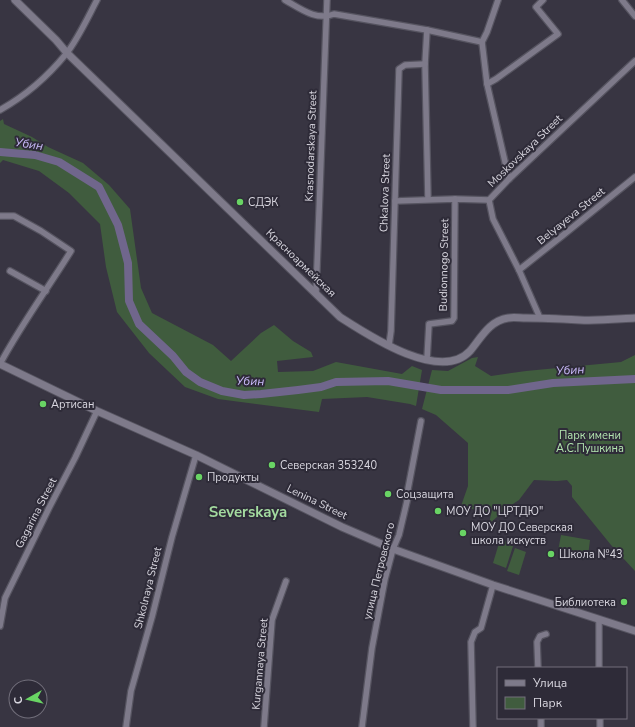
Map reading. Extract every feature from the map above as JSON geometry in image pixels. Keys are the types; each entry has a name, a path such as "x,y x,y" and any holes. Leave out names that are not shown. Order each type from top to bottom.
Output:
{"street":[{"name":"Красноармейская","path":"14,0 340,317 371,337 418,358 436,362 452,361 469,352 489,327 496,322 507,318 583,320 635,318"},
{"path":"0,110 11,104 48,74 67,53 97,0"},
{"path":"285,0 308,14 326,17 334,14 427,30 482,42"},
{"name":"Krasnodarskaya Street","path":"316,292 327,0"},
{"path":"498,0 482,42 487,84 509,179"},
{"path":"487,84 558,34 536,7 543,0"},
{"path":"622,0 635,16"},
{"path":"427,30 425,64 428,199"},
{"name":"Moskovskaya Street","path":"540,318 519,270 493,219 489,200 509,179 635,61"},
{"name":"Chkalova Street","path":"389,345 391,331 399,69 405,65 425,64"},
{"name":"Belyayeva Street","path":"519,270 635,177"},
{"path":"395,201 428,199 489,200"},
{"name":"Budionnogo Street","path":"427,359 429,324 452,321 454,318 455,199"},
{"path":"0,216 14,216 41,231 71,251 46,292 16,334 0,364"},
{"path":"10,271 46,292"},
{"name":"Lenina Street","path":"0,364 97,411 196,455 342,527 393,549 493,585 635,631"},
{"name":"Gagarina Street","path":"0,626 2,597 75,458 97,411"},
{"name":"улица Петровского","path":"362,727 372,648 393,549 399,535 408,497 408,489 421,421"},
{"name":"Shkolnaya Street","path":"126,727 131,691 152,617 172,537 196,455"},
{"name":"Kurgannaya Street","path":"264,727 272,620 286,581"},
{"path":"473,727 471,642 475,632 481,628 493,585"},
{"path":"599,620 599,667"},
{"path":"538,667 537,642 540,636 546,634"}],"green space":[{"path":"3,119 4,124 83,163 109,185 130,209 141,288 152,313 213,345 231,361 261,333 274,325 293,341 311,352 313,357 277,361 278,372 313,371 336,362 402,374 412,366 422,370 416,406 367,397 322,399 319,412 218,399 185,387 149,353 117,312 106,267 100,224 69,193 39,171 3,160 0,163 0,121"},
{"name":"Парк имени А.С.Пушкина","path":"635,355 635,571 611,545 572,497 572,486 567,480 534,480 519,500 507,508 489,524 491,514 461,506 468,486 468,443 436,415 422,409 432,370 448,371 472,358 478,357 475,366 491,376 526,371 621,362"},
{"path":"561,535 590,540 588,556 558,551"},
{"path":"500,540 514,543 506,568 493,563"},
{"path":"515,548 526,552 519,575 507,571"}],"waterway":[{"name":"Убин","path":"0,152 35,155 59,162 99,187 118,225 128,263 129,301 139,324 173,356 186,372 200,382 222,391 244,395 261,394 321,387 336,382 388,381 441,390 508,390 553,383 635,379"}],"place":[{"name":"СДЭК","path":"240,202"},
{"name":"Артисан","path":"43,404"},
{"name":"Северская 353240","path":"272,465"},
{"name":"Продукты","path":"199,477"},
{"name":"Соцзащита","path":"388,494"},
{"name":"МОУ ДО \"ЦРТДЮ\"","path":"438,511"},
{"name":"МОУ ДО Северская школа искуств","path":"463,533"},
{"name":"Школа №43","path":"551,554"},
{"name":"Библиотека","path":"624,602"}],"district":[{"name":"Severskaya","path":"248,512"}]}
